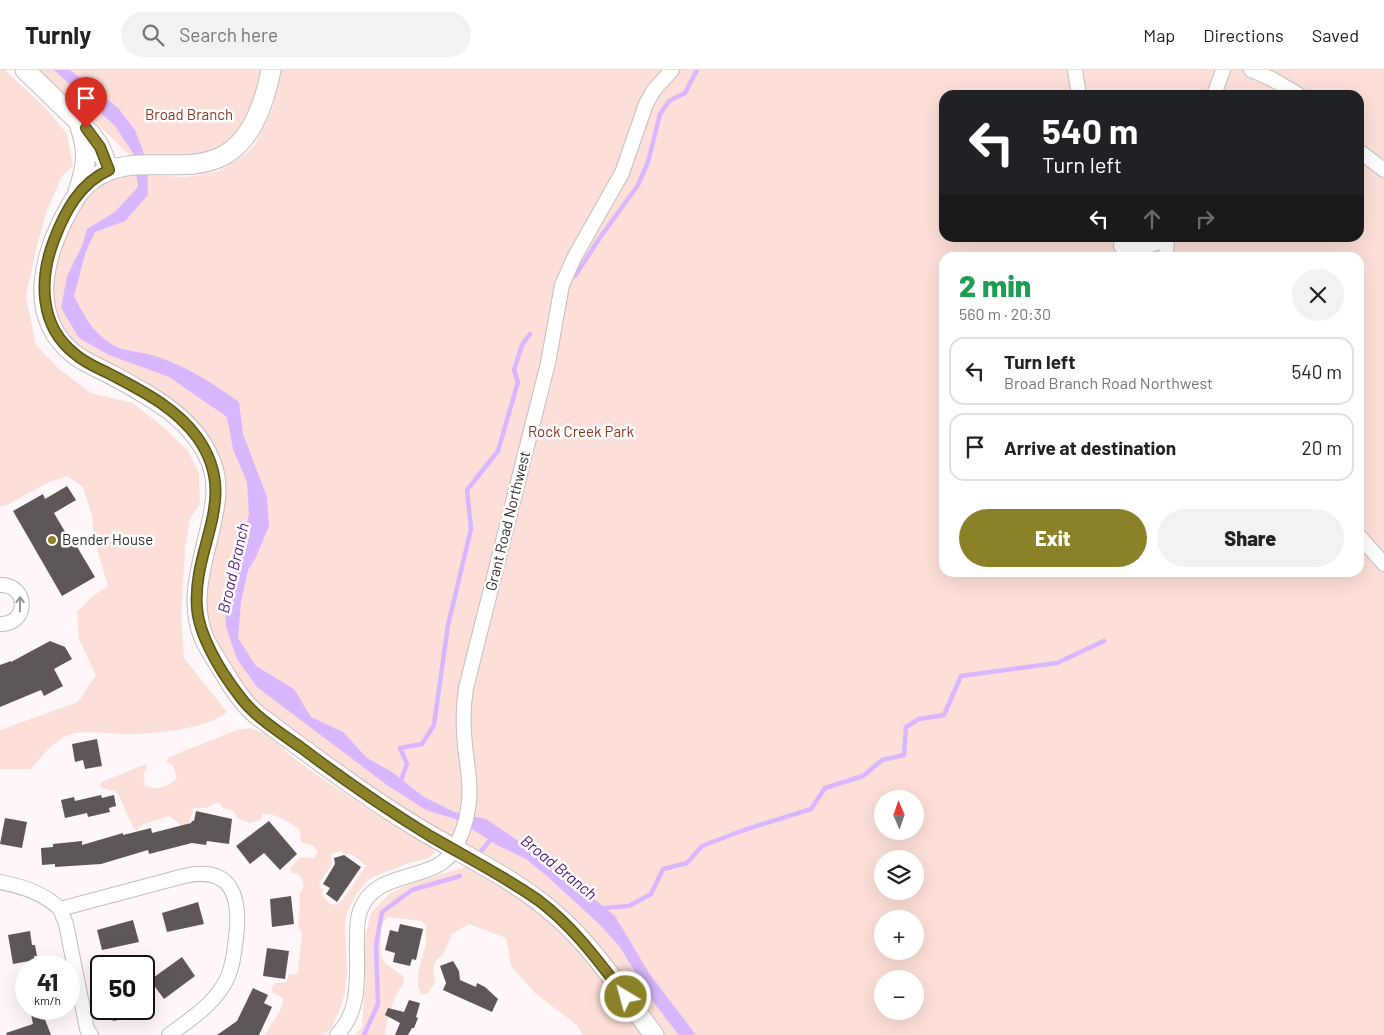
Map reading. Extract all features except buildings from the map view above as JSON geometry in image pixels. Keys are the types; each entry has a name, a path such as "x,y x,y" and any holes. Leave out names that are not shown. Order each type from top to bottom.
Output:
{"main road":[{"path":"25,70 96,140 109,170"},
{"path":"76,196 90,181 109,170 132,165 183,166 218,160 236,148 247,134 265,98 271,70"},
{"path":"78,121 85,141 84,172 76,196 58,231 47,262 44,282 46,307 57,334 70,350 82,360 160,402 193,432 207,453 214,474 216,496 213,518 198,582 196,604 199,624 208,646 238,694 257,715 348,782 402,818 527,892 558,917 590,950 654,1035"}],"street":[{"name":"Grant Road Northwest","path":"454,849 468,810 470,787 463,723 466,688 548,363 562,285 574,256 622,173 646,104 654,90 672,70"},
{"path":"1075,70 1078,90"},
{"path":"1216,90 1223,70"},
{"path":"1251,70 1291,90"},
{"path":"1364,155 1384,170"},
{"path":"1122,247 1143,248 1157,242"},
{"path":"1364,542 1384,564"},
{"path":"0,585 11,586 16,590 22,602 22,609 15,620 0,624"},
{"path":"337,1035 346,1026 355,1001 357,987 357,930 360,911 368,897 378,888 392,880 438,865 448,858 454,849"},
{"path":"60,909 198,873 210,874 223,879 233,893 237,906 238,924 233,958 228,976 213,1000 169,1035"},
{"path":"0,882 37,893 54,902 60,909 66,924 87,1029 91,1035"}],"green space":[{"path":"0,70 5,70 46,108 67,134 73,166 62,176 46,213 26,297 36,345 58,368 91,393 133,403 162,426 188,451 199,473 200,504 190,518 185,550 181,618 184,658 227,712 207,723 166,732 122,734 91,732 71,734 54,744 31,769 0,769 0,730 78,702 96,675 79,639 77,612 93,596 108,586 94,538 92,515 83,487 67,476 47,483 5,506 0,506"},
{"name":"Broad Branch","path":"37,70 269,70 238,141 198,160 130,156"},
{"name":"Rock Creek Park","path":"280,70 1384,70 1384,1035 662,1035 561,908 347,776 252,700 213,640 201,590 223,496 196,426 78,350 56,319 53,297 53,265 67,231 79,209 103,183 124,174 185,177 219,171 246,154 255,144 272,110"},
{"path":"250,728 265,734 303,765 368,809 434,850 435,853 427,859 412,862 373,877 356,894 345,922 347,973 342,1004 331,1029 323,1035 265,1035 278,1014 283,999 272,992 272,986 276,983 286,982 289,974 295,975 298,971 302,933 298,927 299,895 304,886 301,877 293,873 290,868 300,857 314,858 318,852 314,846 301,842 300,830 282,819 267,814 263,814 260,820 250,823 237,818 234,811 223,808 219,803 216,803 206,808 194,808 187,827 182,826 169,816 144,824 137,830 134,829 118,794 102,788 100,784 146,764 147,768 143,775 145,786 158,788 166,786 177,778 173,765 166,762 169,757 237,730","holes":["342,851 346,855 353,855 366,866 343,899 335,905 323,897 324,888 321,888 319,885 332,864 331,856 333,853"]},
{"path":"464,867 472,869 538,911 580,951 644,1035 583,1035 577,1025 536,994 511,966 506,938 469,924 452,934 444,953 436,961 433,968 435,983 427,994 421,994 418,976 426,944 426,926 421,921 388,917 381,924 381,956 386,964 403,976 404,984 396,995 391,1007 385,1033 388,1035 355,1035 362,1027 365,981 364,940 371,913 389,894 408,885"}],"shaded area":[{"path":"54,70 70,70 118,108 135,130 147,161 148,195 125,221 95,232 86,251 74,296 82,311 95,330 115,346 178,365 209,382 239,402 243,434 267,497 269,526 256,557 248,570 241,602 238,638 256,666 294,689 311,717 343,732 367,758 392,772 424,797 454,812 486,819 542,857 615,916 649,973 696,1035 679,1035 654,1003 620,947 599,924 548,877 526,859 497,845 458,820 426,810 387,785 257,687 237,659 226,627 224,594 233,579 249,514 247,482 233,449 227,417 169,377 109,355 79,338 61,308 67,276 82,246 87,229 115,212 138,187 133,153 115,126"}],"waterway":[{"path":"575,276 638,185 648,162 660,114 669,101 685,93 697,70"},
{"path":"399,786 407,764 400,748 422,744 434,725 448,625 471,529 467,490 498,451 518,382 514,370 522,345 530,334"},
{"path":"602,911 604,908 629,906 651,894 663,869 687,863 702,846 744,830 811,809 825,788 863,776 882,760 904,755 906,727 919,719 944,715 961,676 1057,663 1104,641"},
{"path":"482,850 492,838"},
{"path":"364,1035 378,1004 376,945 382,912 412,890 460,876"}],"place":[{"name":"Bender House","path":"52,540"}],"route":[{"path":"86,128 100,147 109,170 86,184 72,203 58,231 44,272 46,307 50,321 57,334 70,350 82,360 160,402 187,425 207,453 216,482 216,496 213,518 198,582 197,611 199,624 208,646 233,688 257,715 348,782 418,828 527,892 554,912 590,950 626,997"}]}
